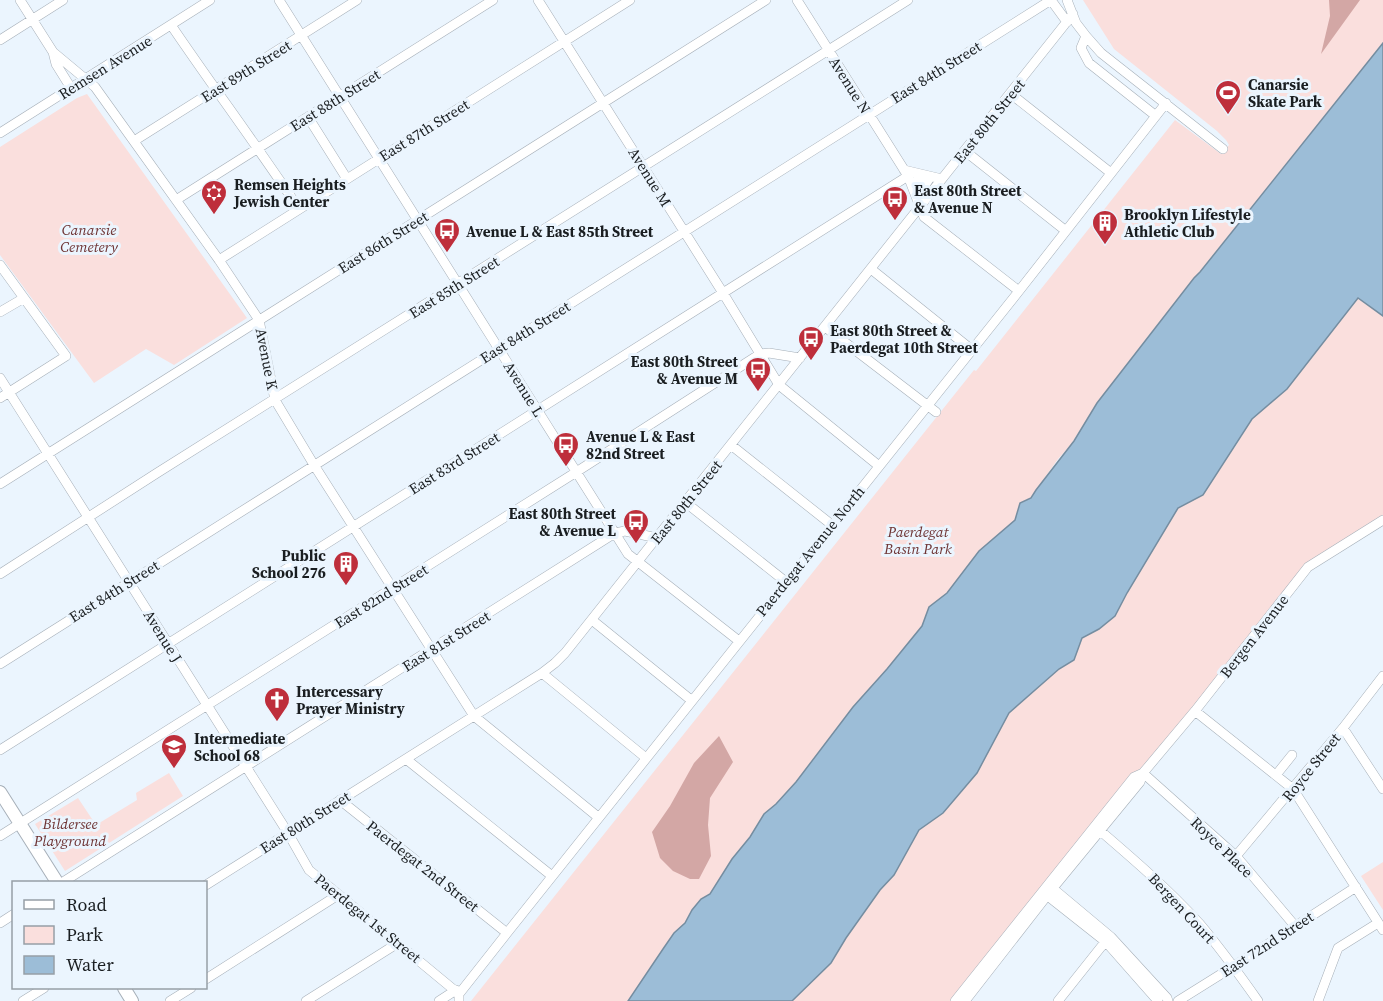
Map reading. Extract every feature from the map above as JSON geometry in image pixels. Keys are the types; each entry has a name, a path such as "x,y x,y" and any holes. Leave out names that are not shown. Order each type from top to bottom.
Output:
{"main road":[{"path":"0,792 56,881"}],"street":[{"name":"Avenue K","path":"20,0 71,88"},
{"path":"0,40 63,0"},
{"name":"Remsen Avenue","path":"0,133 210,0"},
{"name":"Avenue L","path":"279,0 628,554 739,641"},
{"name":"East 89th Street","path":"134,141 357,0"},
{"name":"East 88th Street","path":"176,200 493,0"},
{"name":"Avenue M","path":"538,0 779,385 879,466"},
{"name":"East 87th Street","path":"219,260 630,0"},
{"name":"East 86th Street","path":"0,484 766,0"},
{"name":"Avenue N","path":"797,0 906,173 924,217 1019,291"},
{"name":"East 85th Street","path":"0,574 908,0"},
{"path":"1051,0 1076,23 1101,53 1223,149"},
{"name":"East 84th Street","path":"0,664 1051,0"},
{"path":"1067,0 1070,18"},
{"name":"East 80th Street","path":"207,884 542,673 565,653 1070,18"},
{"path":"171,25 215,90 259,148 299,209"},
{"path":"1086,36 1081,48 1089,63 1156,116"},
{"name":"Avenue K","path":"52,52 95,87 219,260 259,320 275,400 474,716 598,817"},
{"path":"1011,94 1111,173"},
{"name":"Paerdegat Avenue North","path":"440,1001 458,995 1166,103"},
{"path":"308,117 347,179"},
{"path":"965,151 1066,231"},
{"path":"906,173 942,179"},
{"name":"East 83rd Street","path":"0,750 723,293 906,173"},
{"path":"0,265 66,356 0,398"},
{"path":"871,269 972,350"},
{"path":"0,312 24,298"},
{"path":"825,327 936,412"},
{"path":"760,354 769,353 800,358"},
{"name":"East 82nd Street","path":"0,836 760,354"},
{"name":"Avenue J","path":"0,378 288,833"},
{"path":"731,445 832,525"},
{"path":"685,502 786,582"},
{"name":"Bergen Avenue","path":"964,1001 1097,828 1140,782 1143,773 1195,711 1308,567 1383,520"},
{"path":"615,533 625,531 657,538"},
{"name":"East 81st Street","path":"65,881 615,533"},
{"path":"592,620 691,700"},
{"path":"542,673 646,758"},
{"name":"Royce Street","path":"1236,856 1343,728 1383,676"},
{"path":"1195,711 1293,789 1381,926 1338,948 1318,1001"},
{"path":"1343,728 1382,787"},
{"path":"1276,775 1292,755"},
{"path":"406,759 552,876"},
{"name":"Royce Place","path":"1143,773 1236,856 1295,926"},
{"name":"Paerdegat 2nd Street","path":"340,800 507,933"},
{"name":"Bergen Court","path":"1097,828 1136,860 1199,924 1234,966 1258,1001"},
{"name":"Paerdegat 1st Street","path":"288,833 309,870 458,995"},
{"name":"East 72nd Street","path":"1178,1001 1356,887"},
{"path":"1048,890 1108,940 1168,1001"},
{"name":"Bergen Avenue","path":"955,1001 1048,890"},
{"path":"207,978 338,895"},
{"path":"1058,1001 1108,940"},
{"path":"1108,940 1158,1001"},
{"path":"306,1001 398,943"},
{"path":"23,1001 41,989"},
{"path":"170,1001 188,989"}],"green space":[{"name":"Paerdegat Basin Park","path":"1083,0 1383,0 1383,43 1149,335 1097,403 1070,446 1058,459 1015,520 1007,527 628,1001 471,1001 1175,120 1221,154 1229,145 1217,131 1114,49"},
{"name":"Canarsie Cemetery","path":"87,94 247,318 174,365 146,349 94,383 0,255 0,147"},
{"path":"1358,298 1383,312 1383,518 1308,567 965,1001 785,1001 911,844 919,830 927,824 993,742 1009,713 1035,690 1178,508 1235,447 1252,419 1287,389"},
{"name":"Bildersee Playground","path":"169,773 183,796 65,871 35,824 78,798 96,825 137,800 136,793"},
{"path":"1383,862 1383,910 1361,876"}],"shaded area":[{"path":"1329,0 1360,0 1321,54 1330,16"},
{"path":"719,736 733,762 710,798 708,825 711,856 699,879 690,879 673,871 660,858 652,832 670,806 694,763"}],"water":[{"path":"1383,43 1383,316 1358,298 1287,389 1252,419 1203,495 1178,508 1115,616 1099,629 1082,638 1074,660 1059,669 1009,713 977,773 943,813 919,830 894,875 880,890 831,963 792,1001 628,1001 674,933 685,923 701,899 710,894 764,814 796,782 853,707 922,626 929,607 947,593 979,551 1015,520 1020,503 1031,498 1074,441 1097,403 1194,278"}],"place":[{"name":"Canarsie Skate Park","path":"1228,116"},
{"name":"Remsen Heights Jewish Center","path":"214,216"},
{"name":"East 80th Street & Avenue N","path":"895,222"},
{"name":"Brooklyn Lifestyle Athletic Club","path":"1105,246"},
{"name":"Avenue L & East 85th Street","path":"447,254"},
{"name":"East 80th Street & Paerdegat 10th Street","path":"811,362"},
{"name":"East 80th Street & Avenue M","path":"758,393"},
{"name":"Avenue L & East 82nd Street","path":"566,468"},
{"name":"East 80th Street & Avenue L","path":"636,545"},
{"name":"Public School 276","path":"346,587"},
{"name":"Intercessary Prayer Ministry","path":"277,723"},
{"name":"Intermediate School 68","path":"174,770"}]}
